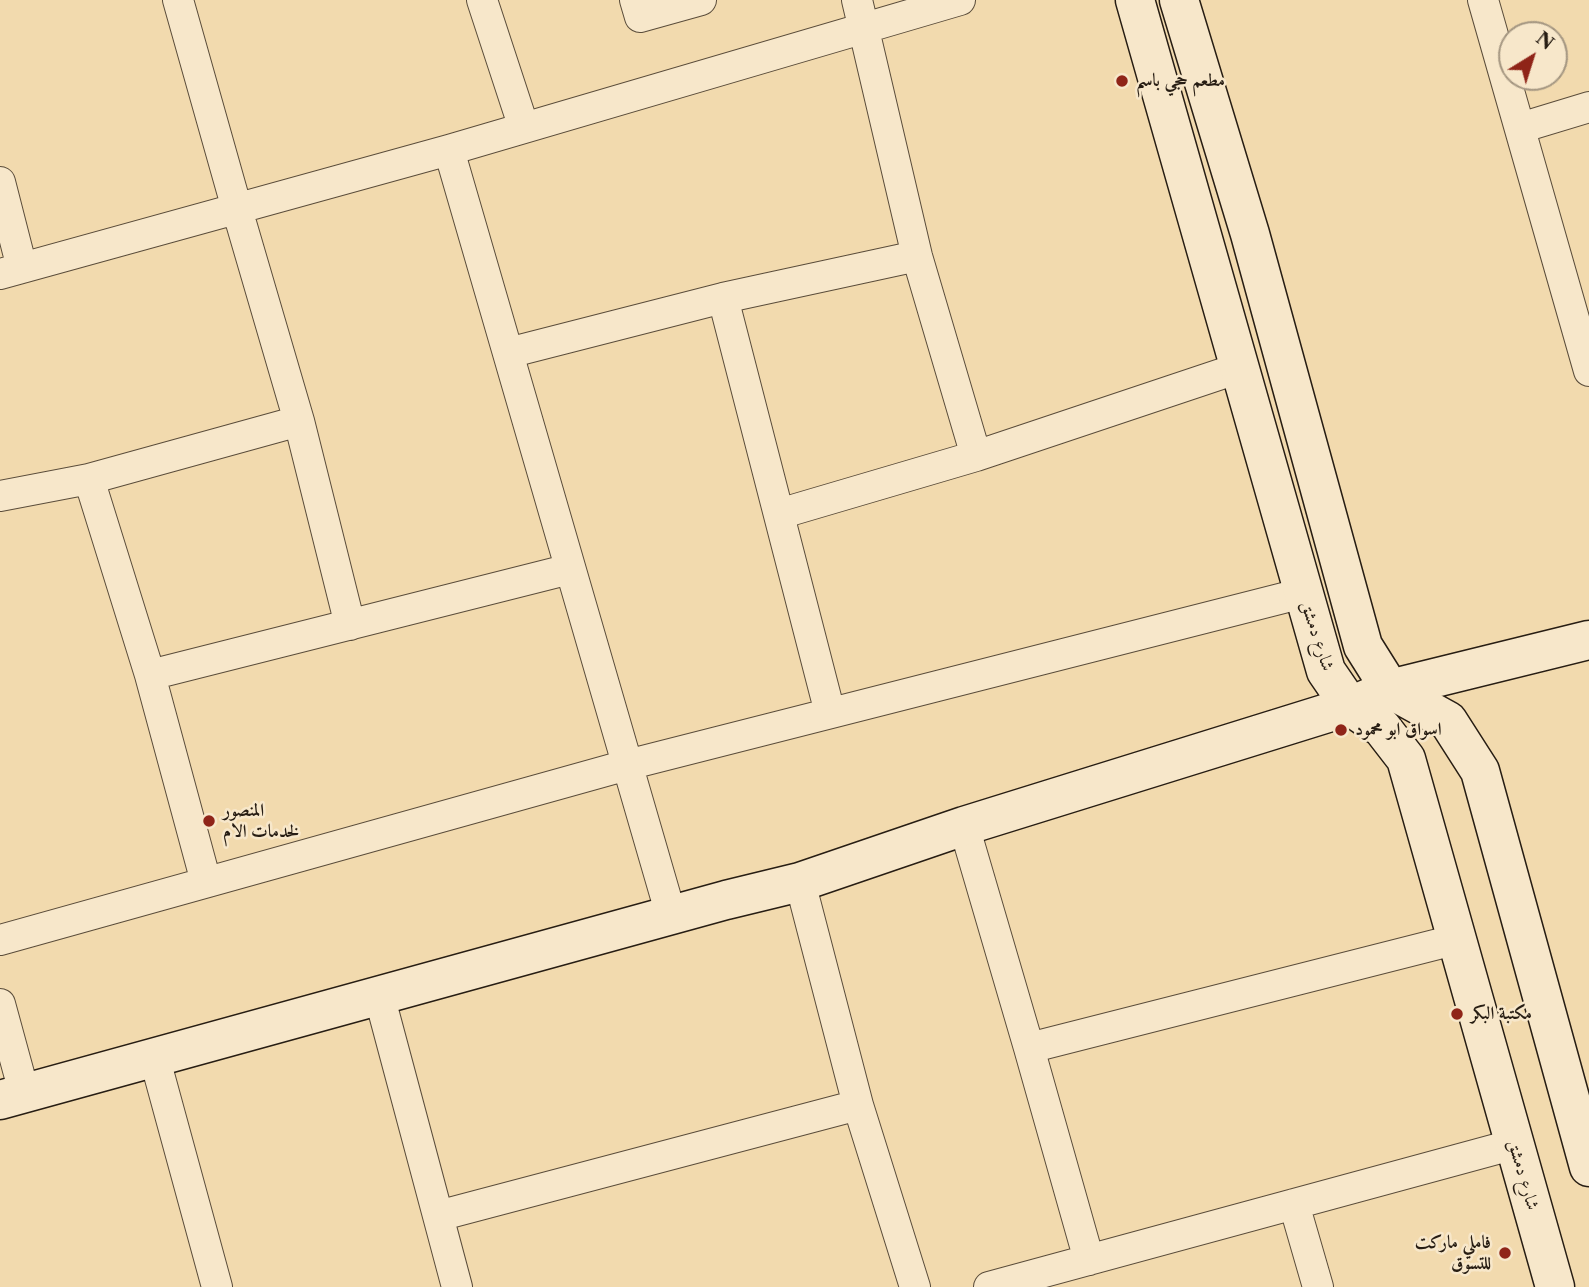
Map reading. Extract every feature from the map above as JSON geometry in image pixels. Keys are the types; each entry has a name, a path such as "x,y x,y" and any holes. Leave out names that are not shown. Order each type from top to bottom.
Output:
{"main road":[{"name":"شارع دمشق","path":"1135,0 1326,671 1350,706 1382,728 1406,759 1555,1287"},
{"path":"1180,0 1250,234 1363,646 1390,689 1448,721 1480,771 1586,1143"},
{"path":"12,1096 800,882 964,826 1350,706 1390,689 1589,640"}],"street":[{"path":"178,0 299,421 350,625"},
{"path":"482,0 524,128"},
{"path":"635,0 640,16 701,0"},
{"path":"0,182 11,271 524,128 861,14 960,0"},
{"path":"1483,0 1589,371"},
{"path":"861,14 917,256 976,456"},
{"path":"1520,128 1589,107"},
{"path":"449,150 671,915"},
{"path":"508,353 723,298 917,256"},
{"path":"723,298 830,713"},
{"path":"779,514 976,456 1239,368"},
{"path":"0,496 89,479 299,421"},
{"path":"89,479 150,676 206,882"},
{"path":"150,676 570,569"},
{"path":"0,940 627,765 1303,593"},
{"path":"964,826 1089,1260"},
{"path":"800,882 858,1105 915,1287"},
{"path":"1029,1048 1458,939"},
{"path":"379,995 457,1287"},
{"path":"0,1004 12,1096"},
{"path":"154,1056 217,1287"},
{"path":"438,1216 858,1105"},
{"path":"989,1287 1515,1144"},
{"path":"1294,1204 1318,1287"}],"place":[{"name":"مطعم حجي باسم","path":"1122,81"},
{"name":"اسواق ابو محمود","path":"1341,730"},
{"name":"المنصور لخدمات الام","path":"209,821"},
{"name":"مكتبة البكر","path":"1457,1014"},
{"name":"فاملي ماركت للتسوق","path":"1505,1253"}]}
